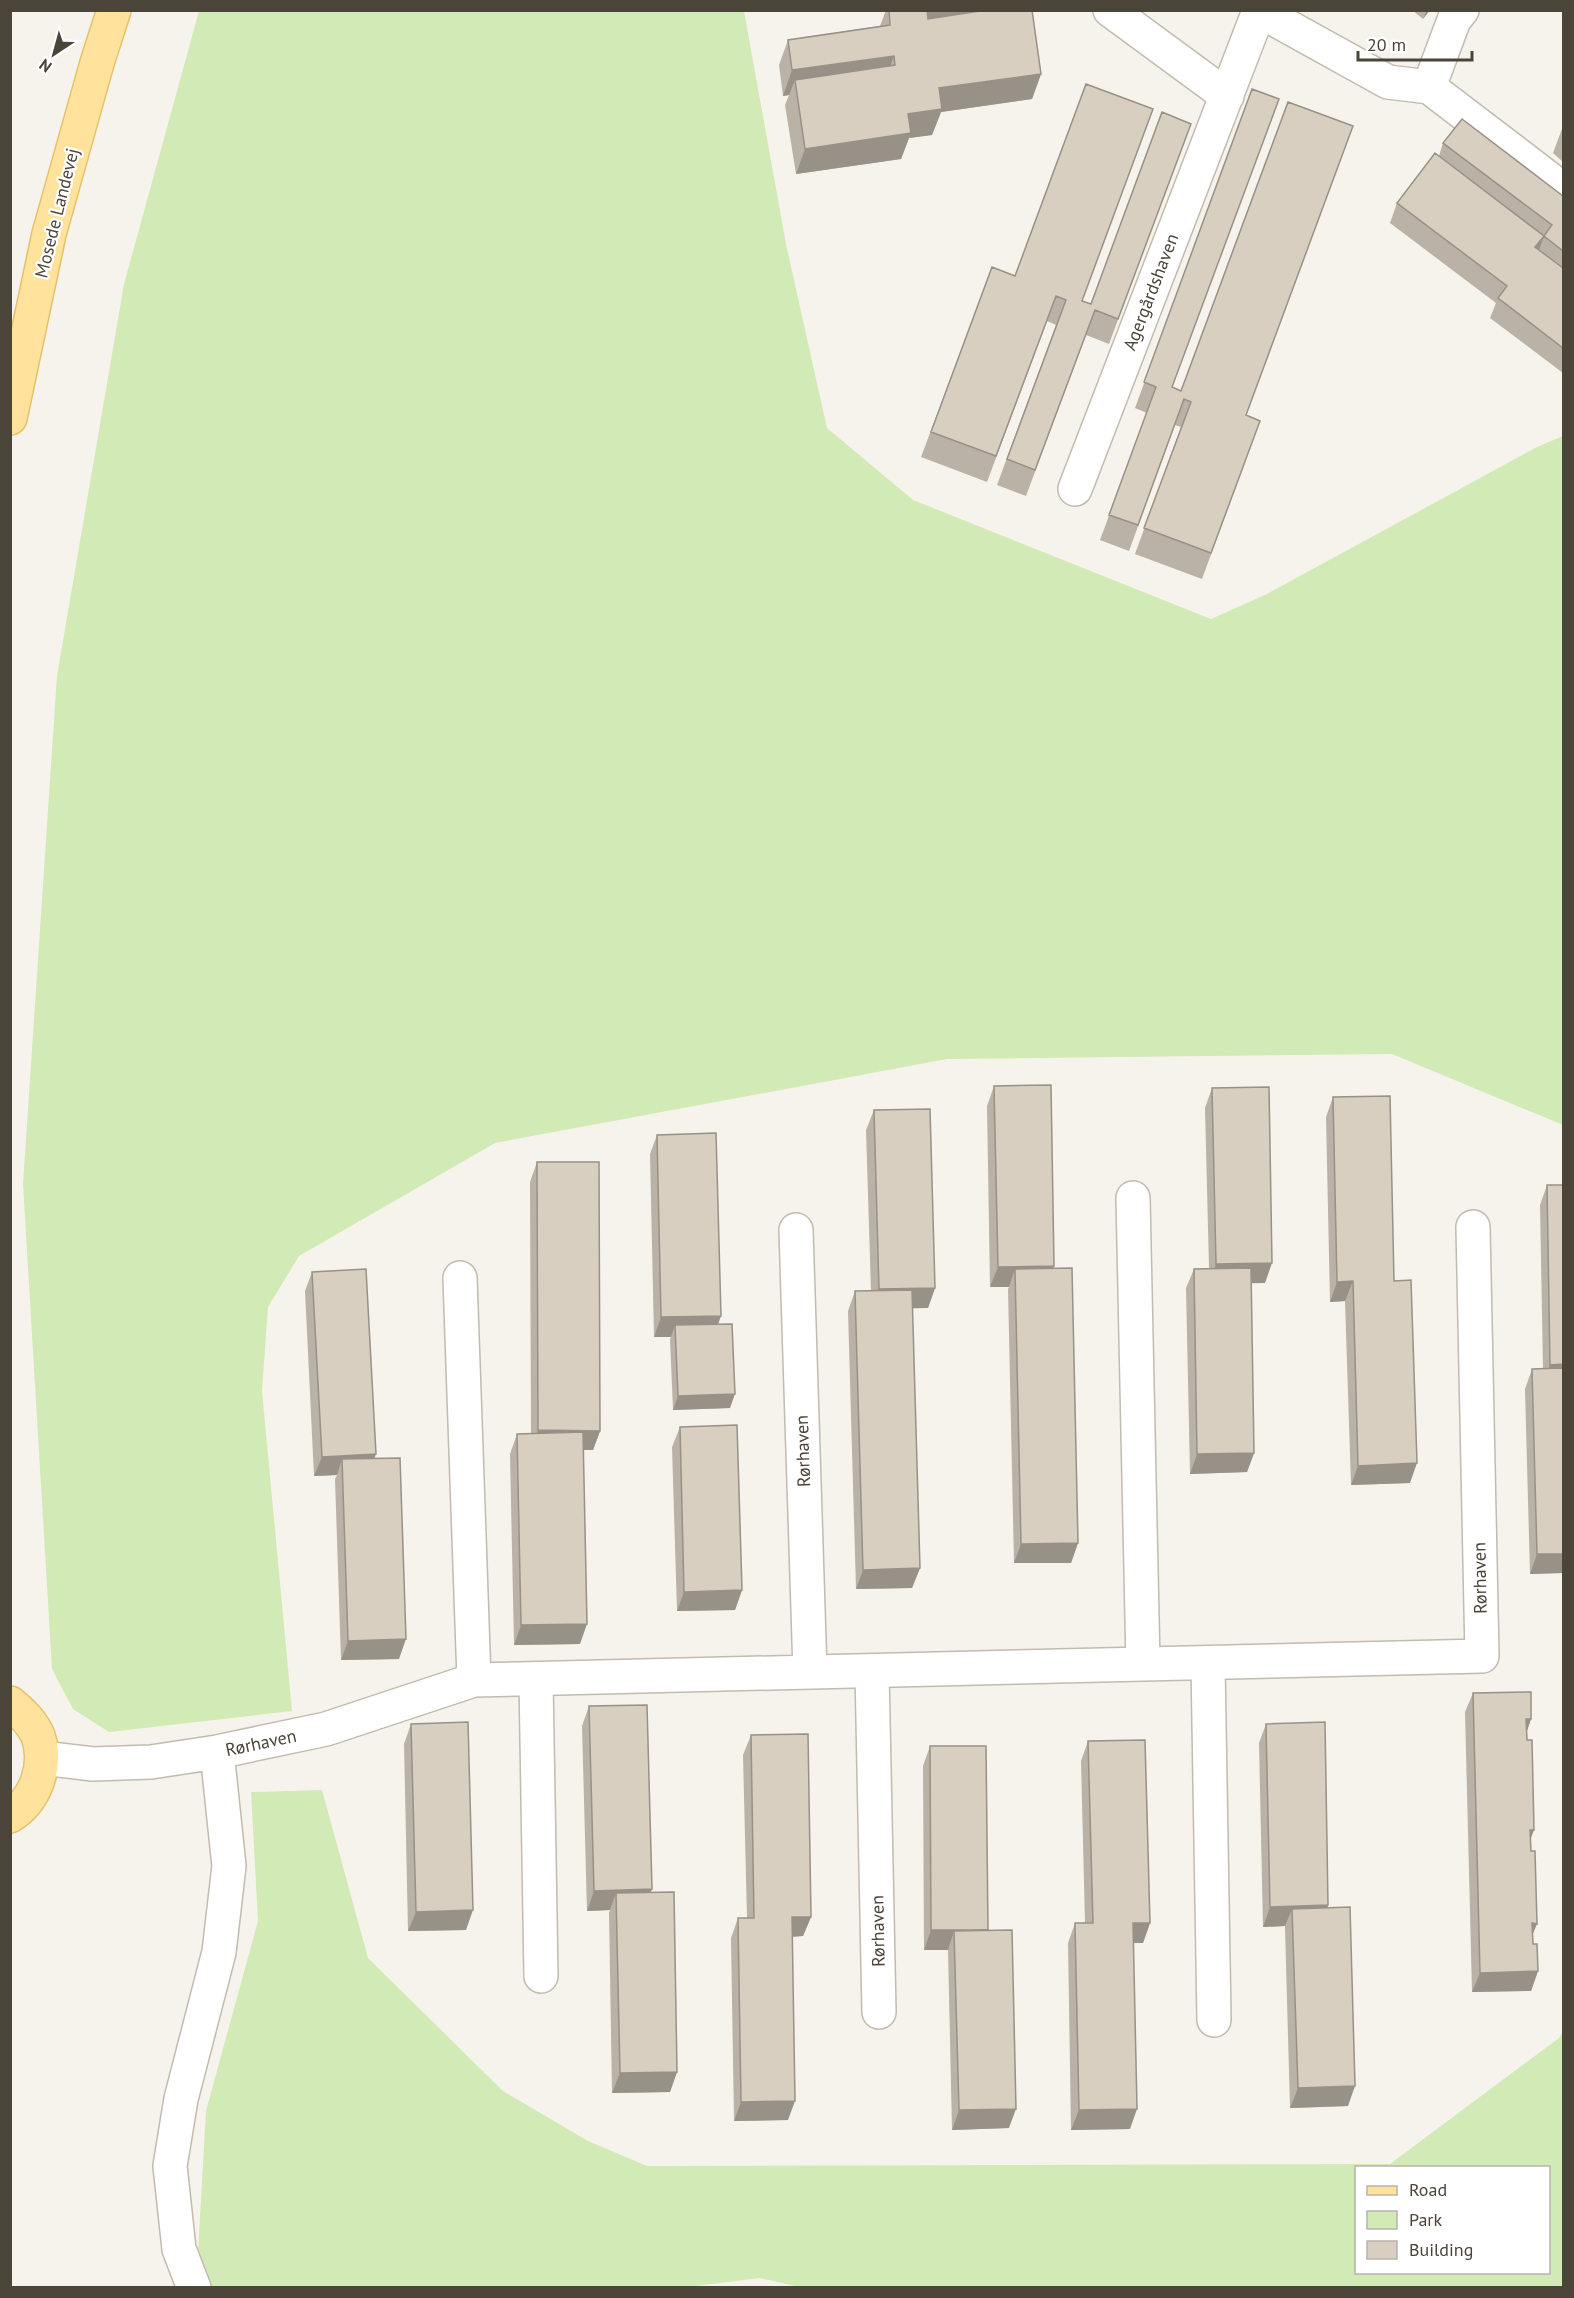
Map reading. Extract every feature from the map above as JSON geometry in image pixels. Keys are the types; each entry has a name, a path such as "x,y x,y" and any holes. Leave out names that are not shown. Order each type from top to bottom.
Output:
{"main road":[{"name":"Mosede Landevej","path":"10,418 49,234 114,10"},
{"path":"10,1703 27,1717 38,1736 42,1758 39,1778 31,1796 18,1811 10,1816"}],"street":[{"path":"1110,10 1227,96"},
{"path":"1462,10 1454,20 1429,87 1563,190"},
{"name":"Agergårdshaven","path":"1075,489 1259,11 1388,82 1429,87"},
{"path":"1133,1198 1143,1664"},
{"name":"Rørhaven","path":"42,1758 93,1764 151,1762 217,1752 326,1729 474,1680 1482,1656 1473,1227"},
{"name":"Rørhaven","path":"796,1230 810,1672"},
{"path":"460,1278 474,1680"},
{"path":"1208,1663 1214,2020"},
{"name":"Rørhaven","path":"872,1671 879,2012"},
{"path":"536,1679 541,1976"},
{"path":"194,2288 179,2249 170,2166 181,2099 219,1952 228,1877 229,1866 217,1752"}],"green space":[{"path":"199,11 744,11 786,244 827,428 913,500 1211,619 1267,594 1537,447 1563,436 1563,1125 1392,1054 947,1059 495,1143 299,1256 268,1307 262,1391 292,1711 109,1732 73,1709 52,1669 23,1184 57,676 124,284"},
{"path":"322,1790 368,1958 503,2091 588,2141 647,2166 1390,2164 1559,2038 1563,2031 1563,2287 803,2288 760,2278 679,2288 211,2288 198,2253 206,2111 258,1921 251,1792"}],"building":[{"path":"889,10 927,10 928,19 987,10 1032,10 1041,74 939,88 942,109 908,114 911,133 805,149 795,80 895,65 894,56 792,70 788,40 890,25"},
{"path":"1086,84 1153,109 1082,301 1091,304 1162,112 1191,124 1118,319 1095,310 1035,470 1007,459 1066,300 1056,296 996,456 931,432 992,267 1015,276"},
{"path":"1252,89 1279,99 1172,387 1181,391 1288,102 1353,126 1246,415 1260,421 1211,553 1144,528 1191,402 1184,399 1138,525 1109,515 1156,387 1144,382"},
{"path":"1462,119 1563,196 1563,251 1544,236 1552,225 1443,143"},
{"path":"1435,153 1544,236 1535,247 1563,268 1563,348 1498,298 1507,286 1397,203"},
{"path":"1051,1085 1054,1266 998,1267 994,1086"},
{"path":"1269,1087 1272,1263 1216,1264 1212,1088"},
{"path":"1390,1096 1394,1281 1411,1280 1417,1463 1358,1466 1353,1281 1337,1282 1333,1097"},
{"path":"930,1109 935,1288 879,1289 874,1110"},
{"path":"716,1133 721,1316 661,1317 657,1135"},
{"path":"537,1162 599,1162 600,1431 538,1430"},
{"path":"1547,1185 1563,1185 1563,1364 1550,1365"},
{"path":"1072,1268 1078,1543 1021,1544 1015,1269"},
{"path":"1251,1268 1254,1453 1197,1454 1194,1269"},
{"path":"366,1269 376,1454 322,1457 312,1272"},
{"path":"912,1290 920,1568 863,1570 855,1291"},
{"path":"732,1324 735,1394 678,1396 675,1325"},
{"path":"1563,1368 1563,1554 1537,1554 1532,1369"},
{"path":"737,1425 742,1590 684,1592 680,1427"},
{"path":"583,1432 587,1624 521,1625 517,1434"},
{"path":"400,1458 406,1639 348,1641 342,1459"},
{"path":"1531,1692 1531,1719 1526,1719 1527,1740 1532,1740 1534,1830 1530,1830 1531,1851 1535,1851 1537,1924 1532,1923 1533,1944 1537,1944 1538,1971 1480,1973 1473,1693"},
{"path":"647,1705 652,1889 594,1891 589,1706"},
{"path":"468,1722 473,1910 416,1912 411,1724"},
{"path":"1325,1722 1328,1905 1270,1907 1266,1724"},
{"path":"808,1734 811,1917 792,1917 795,2101 741,2102 738,1918 754,1918 751,1735"},
{"path":"1145,1740 1150,1923 1133,1923 1137,2109 1079,2110 1075,1923 1093,1923 1088,1741"},
{"path":"930,1746 986,1746 988,1930 931,1930"},
{"path":"674,1892 677,2072 620,2073 616,1893"},
{"path":"1350,1907 1355,2086 1298,2088 1292,1909"},
{"path":"1012,1930 1016,2109 959,2110 954,1931"}]}
